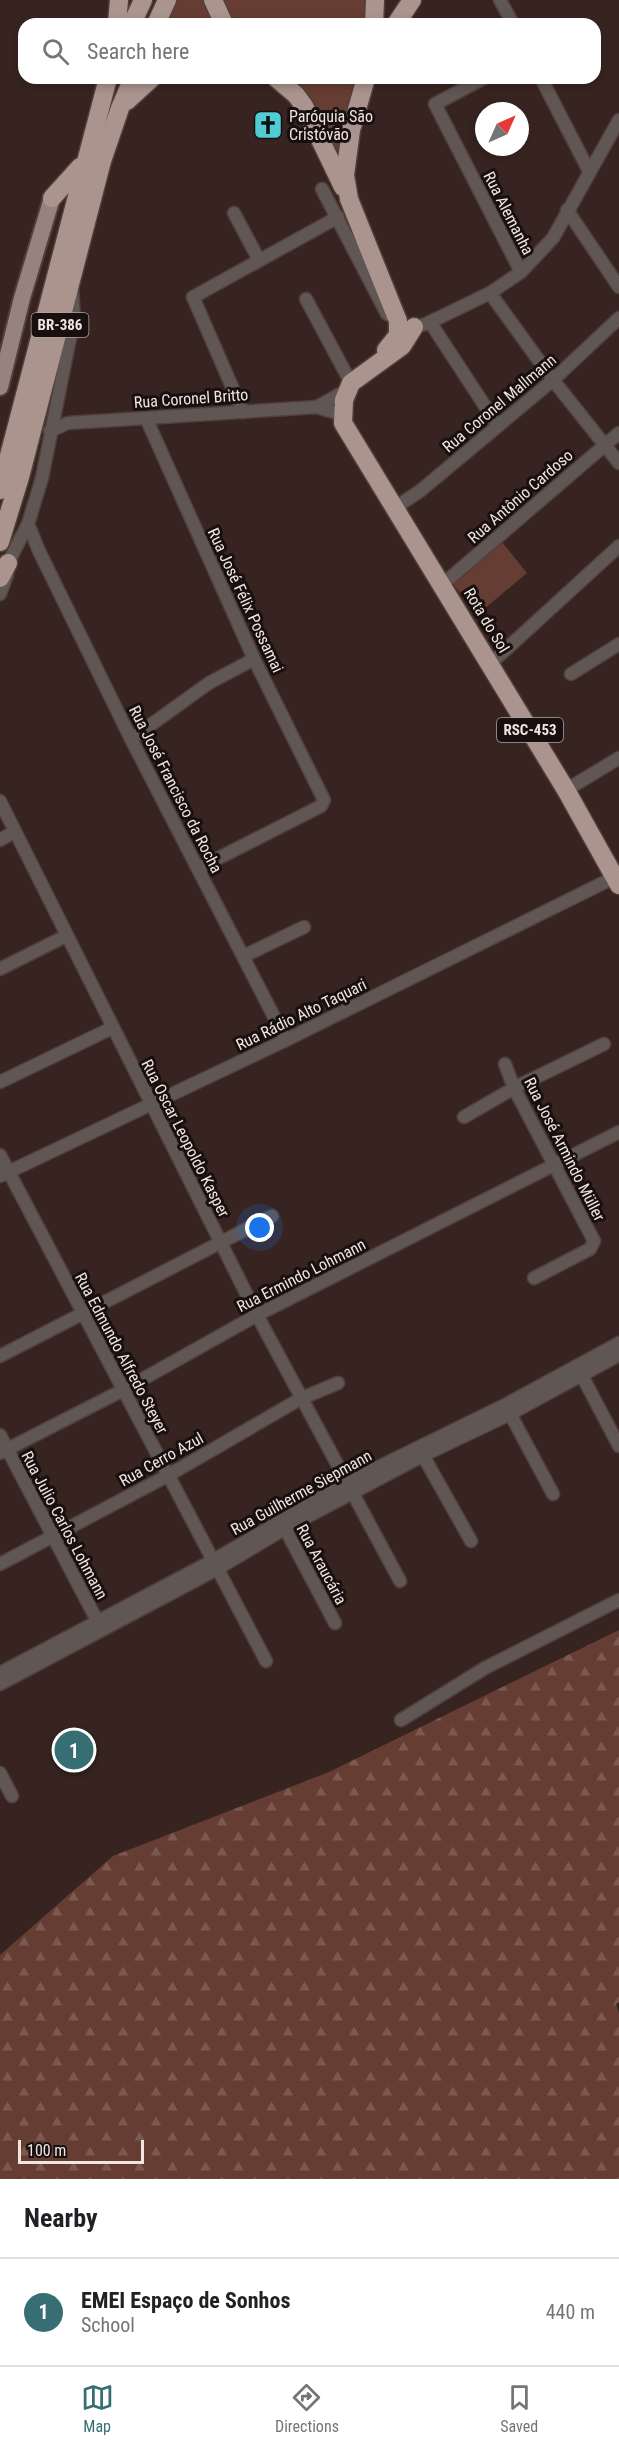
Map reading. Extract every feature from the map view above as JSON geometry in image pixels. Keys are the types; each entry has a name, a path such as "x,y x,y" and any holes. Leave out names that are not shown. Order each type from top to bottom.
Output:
{"highway":[{"path":"118,18 119,0"},
{"path":"135,18 143,0"},
{"path":"159,18 167,0"},
{"path":"213,0 221,18"},
{"path":"400,18 412,0"},
{"name":"BR-386","path":"1,481 107,84"},
{"name":"BR-386","path":"6,558 20,477 102,161 130,84"},
{"path":"120,108 146,84"},
{"path":"283,84 304,106 372,251 414,328"},
{"path":"349,199 345,175 346,152 364,84"},
{"path":"52,198 73,177 86,158"},
{"path":"372,251 384,286 404,320 414,328"},
{"path":"343,423 343,407 352,383 386,350 414,328"},
{"path":"352,383 381,364 402,346 414,328"},
{"name":"Rota do Sol","path":"343,423 566,789 617,881"}],"main road":[{"path":"0,387 22,298 52,198"}],"street":[{"path":"500,0 510,18"},
{"name":"Rua Alemanha","path":"473,84 435,104 521,272"},
{"path":"544,84 589,171"},
{"path":"498,426 414,328 490,293 521,272 553,238 619,120"},
{"path":"322,189 390,322 391,331 386,350"},
{"path":"567,210 619,287"},
{"path":"234,213 259,260"},
{"path":"243,412 193,297 338,217"},
{"path":"0,594 7,575 6,558 28,524 42,478 74,318 71,285"},
{"path":"490,293 554,380 619,462"},
{"path":"306,299 352,383 317,407"},
{"name":"Rua Coronel Mallmann","path":"396,507 420,491 554,380 619,318"},
{"path":"317,407 337,413 343,423"},
{"name":"Rua Coronel Britto","path":"50,431 68,423 317,407"},
{"name":"Rua Coronel Britto","path":"53,416 68,423"},
{"name":"Rua José Félix Possamai","path":"146,418 254,659 324,800 321,806 199,868"},
{"name":"Rua Antônio Cardoso","path":"443,584 619,432"},
{"name":"Rua José Francisco da Rocha","path":"28,524 131,739 286,1040"},
{"path":"490,664 619,546"},
{"path":"6,558 39,551"},
{"path":"571,674 618,647"},
{"path":"131,739 209,683 254,659"},
{"path":"566,789 619,758"},
{"name":"Rua Oscar Leopoldo Kasper","path":"0,801 300,1399 400,1581"},
{"path":"0,840 14,832"},
{"name":"Rua Rádio Alto Taquari","path":"4,1173 617,881"},
{"path":"244,956 304,927"},
{"path":"0,969 66,936"},
{"path":"0,1082 112,1028"},
{"path":"464,1117 514,1088 604,1044"},
{"name":"Rua José Armindo Müller","path":"505,1064 514,1088 594,1241 590,1249 534,1278"},
{"name":"Rua Ermindo Lohmann","path":"3,1451 124,1389 257,1315 554,1167 619,1132"},
{"name":"Rua Edmundo Alfredo Steyer","path":"0,1155 4,1173 124,1389 167,1476 266,1661"},
{"path":"0,1356 81,1312 272,1216"},
{"name":"Rua Guilherme Siepmann","path":"0,1684 349,1488 508,1410 579,1370 619,1343"},
{"name":"Rua Guilherme Siepmann","path":"579,1370 619,1355"},
{"path":"579,1370 619,1446"},
{"name":"Rua Cerro Azul","path":"0,1564 167,1476 300,1399 338,1383"},
{"path":"508,1410 553,1494"},
{"name":"Rua Julio Carlos Lohmann","path":"0,1435 3,1451 100,1626"},
{"path":"421,1451 471,1541"},
{"name":"Rua Araucária","path":"282,1525 335,1623"},
{"path":"401,1720 485,1668 619,1600"},
{"name":"Rua Guilherme Siepmann","path":"0,1673 100,1626"},
{"path":"0,1773 12,1796"}],"green space":[{"path":"173,0 209,0 218,18 164,18"},
{"path":"218,0 372,0 366,18 227,18"},
{"path":"291,84 358,84 343,127 335,160"},
{"path":"502,542 527,573 478,614 452,583"},
{"path":"619,1630 619,2002 616,2004 619,2013 619,2179 0,2179 0,1955 113,1856 329,1772"}],"place":[{"name":"Paróquia São Cristóvão","path":"268,125"},
{"name":"EMEI Espaço de Sonhos","path":"74,1750"}]}
